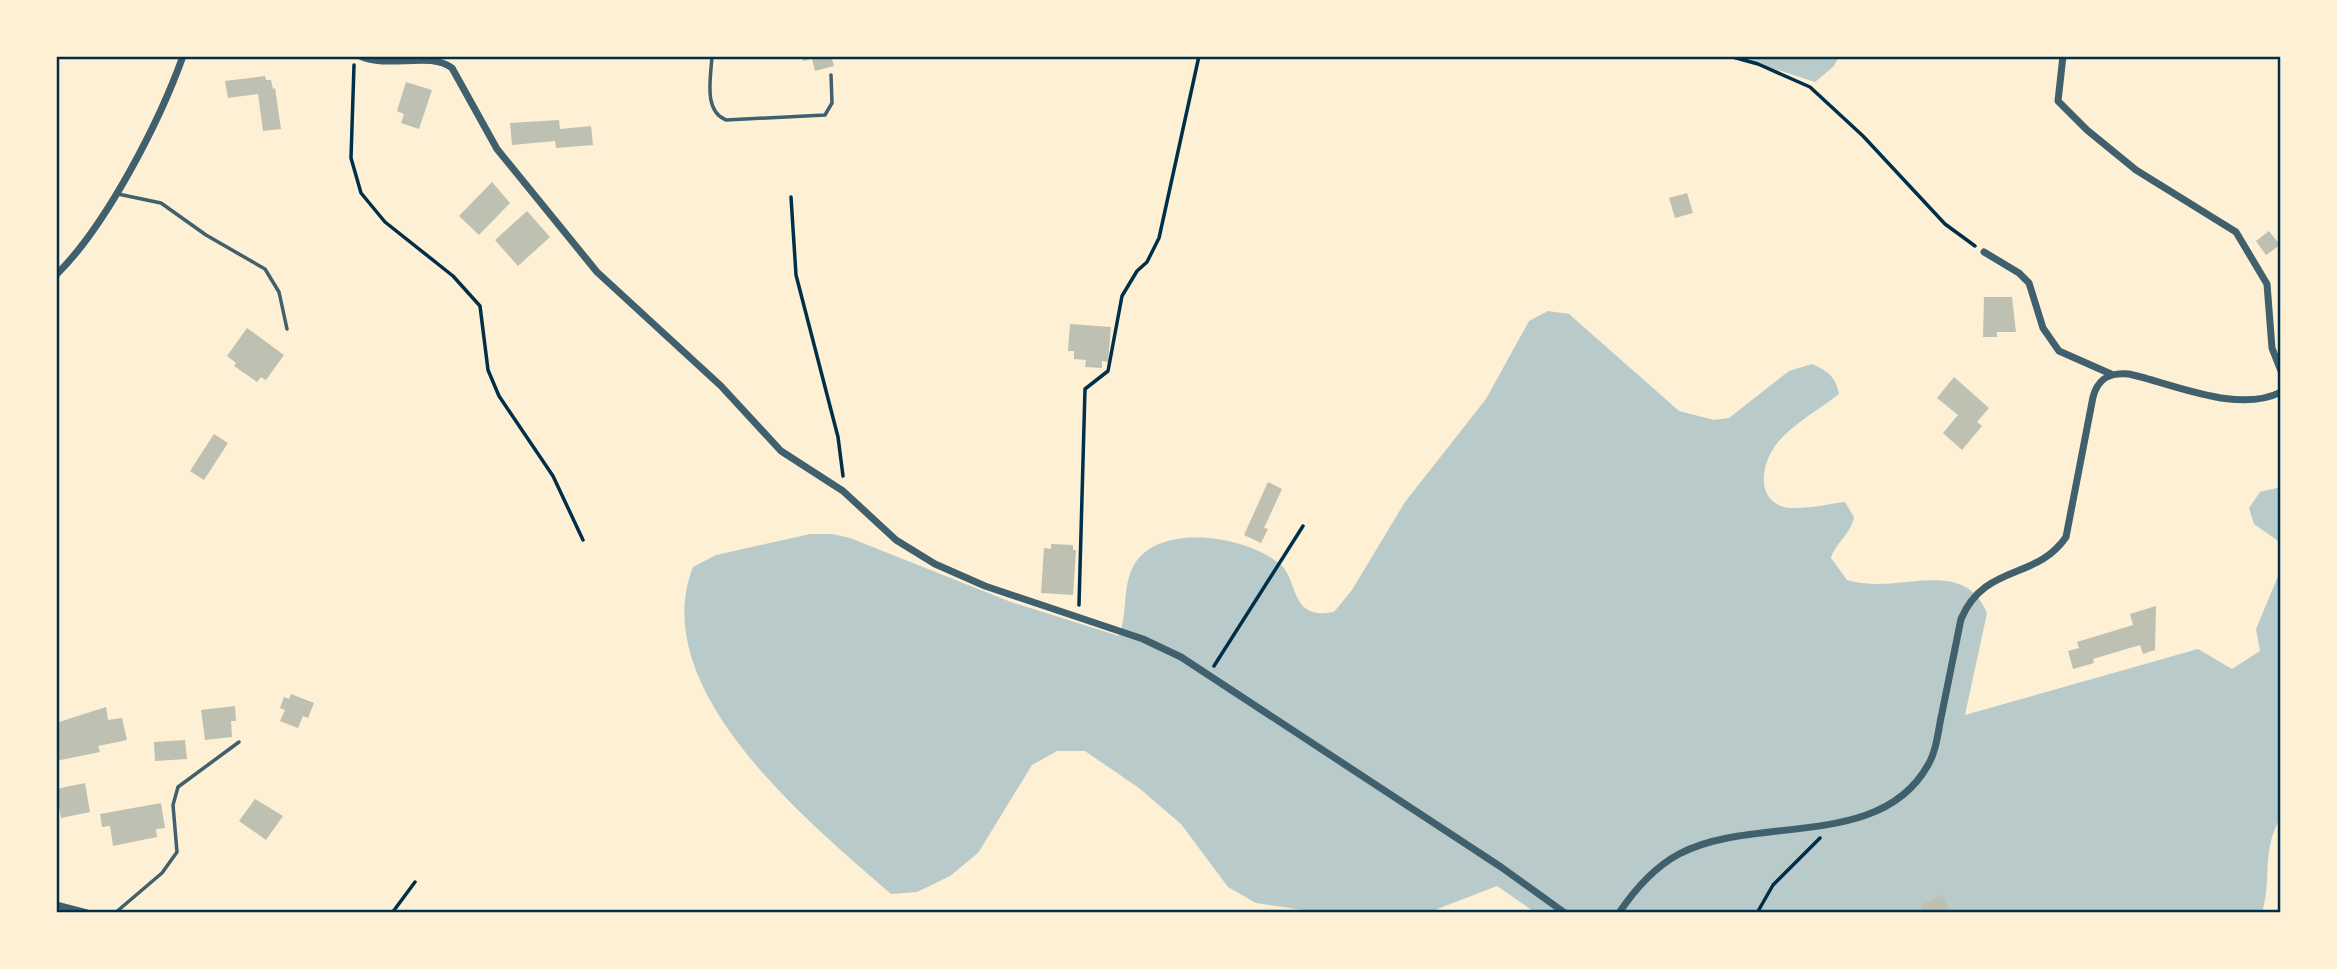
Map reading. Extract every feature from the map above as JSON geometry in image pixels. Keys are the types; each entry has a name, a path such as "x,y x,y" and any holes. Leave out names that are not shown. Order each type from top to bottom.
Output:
{"street":[{"path":"56,275 73,256 115,193 159,118 183,56"},
{"path":"360,56 386,64 435,58 455,72 498,149 613,289 714,379 775,446 842,491 896,540 935,564 976,582 1157,644 1209,674 1509,872 1564,913"},
{"path":"2063,56 2058,101 2087,130 2136,170 2236,232 2267,284 2272,348 2281,371"},
{"path":"1983,252 2019,273 2029,283 2043,328 2059,351 2111,374 2135,375 2240,402 2260,401 2281,392"},
{"path":"1619,913 1648,876 1664,862 1695,846 1733,837 1855,819 1888,804 1908,791 1930,762 1961,619 1976,591 2043,560 2057,551 2067,537 2094,393 2099,382 2111,374"},
{"path":"56,905 87,913"}],"lane":[{"path":"712,56 712,106 717,116 726,120 825,115 832,103 831,75"},
{"path":"115,193 161,203 206,235 262,267 279,292 286,329"},
{"path":"115,913 162,873 177,852 173,805 178,787 239,742"}],"path":[{"path":"354,56 351,158 362,192 385,222 453,276 480,306 488,370 499,396 553,476 583,540"},
{"path":"1079,617 1085,389 1108,371 1122,296 1156,248 1199,56"},
{"path":"1729,56 1758,64 1810,88 1863,136 1945,224 1983,252"},
{"path":"792,197 796,275 839,442 842,491"},
{"path":"1209,674 1303,526"},
{"path":"1757,913 1773,885 1841,821"},
{"path":"392,913 415,882"}],"shaded area":[{"path":"1735,56 1839,56 1834,66 1815,82"},
{"path":"1548,311 1569,314 1679,411 1714,420 1729,418 1789,371 1812,364 1830,375 1839,394 1781,438 1769,456 1764,486 1774,502 1783,507 1814,507 1845,502 1854,517 1831,558 1847,580 1867,584 1945,581 1962,585 1976,595 1987,613 1965,715 2198,649 2232,669 2260,651 2256,629 2281,569 2281,816 2271,842 2262,913 1536,913 1497,886 1427,913 1322,913 1256,903 1228,887 1181,824 1139,788 1085,751 1057,751 1032,765 978,853 950,876 917,892 891,894 780,792 744,750 713,706 692,660 684,613 693,567 716,555 810,534 832,534 850,538 1011,602 1119,636 1132,569 1143,554 1160,544 1180,539 1226,541 1266,555 1285,570 1303,606 1315,613 1334,612 1352,590 1405,502 1486,399 1529,321"},
{"path":"2281,487 2281,543 2254,524 2249,508 2260,492"}],"building":[{"path":"802,56 831,56 834,66 815,71 812,59 803,61"},
{"path":"265,76 266,80 271,80 273,89 275,88 281,129 263,131 258,94 228,98 225,81"},
{"path":"406,82 432,90 419,129 401,123 404,114 397,111"},
{"path":"559,120 560,129 591,126 593,145 556,148 555,141 512,145 510,123"},
{"path":"492,182 510,203 479,235 459,216"},
{"path":"1687,193 1693,213 1675,218 1669,198"},
{"path":"527,211 550,237 518,266 495,240"},
{"path":"2269,231 2280,245 2266,255 2256,241"},
{"path":"1984,297 2012,297 2016,332 1997,332 1997,337 1983,337"},
{"path":"1070,324 1111,327 1108,362 1102,361 1102,368 1085,367 1086,360 1074,359 1074,351 1068,351"},
{"path":"247,328 284,355 266,380 261,377 257,382 234,366 236,363 227,356"},
{"path":"1954,377 1989,408 1977,422 1982,426 1962,450 1943,433 1958,415 1937,398"},
{"path":"214,434 228,443 204,480 190,471"},
{"path":"1268,482 1282,489 1264,528 1268,529 1261,543 1244,535"},
{"path":"1051,544 1073,545 1073,550 1076,550 1073,595 1041,593 1044,548 1051,549"},
{"path":"2156,606 2155,650 2143,654 2140,645 2093,659 2094,663 2073,669 2068,651 2079,648 2077,642 2133,625 2130,614"},
{"path":"291,694 314,703 308,718 303,716 298,728 280,721 285,710 280,708 284,697 289,699"},
{"path":"235,706 236,721 231,721 232,737 205,740 201,710"},
{"path":"106,707 108,720 122,718 127,740 98,746 100,752 56,761 56,723"},
{"path":"185,740 187,759 155,761 154,742"},
{"path":"85,783 90,812 61,818 56,789"},
{"path":"255,799 283,816 266,840 239,821"},
{"path":"161,803 165,828 156,829 157,837 113,846 110,826 102,827 100,814"},
{"path":"1942,895 1951,913 1925,913 1921,905"}]}
